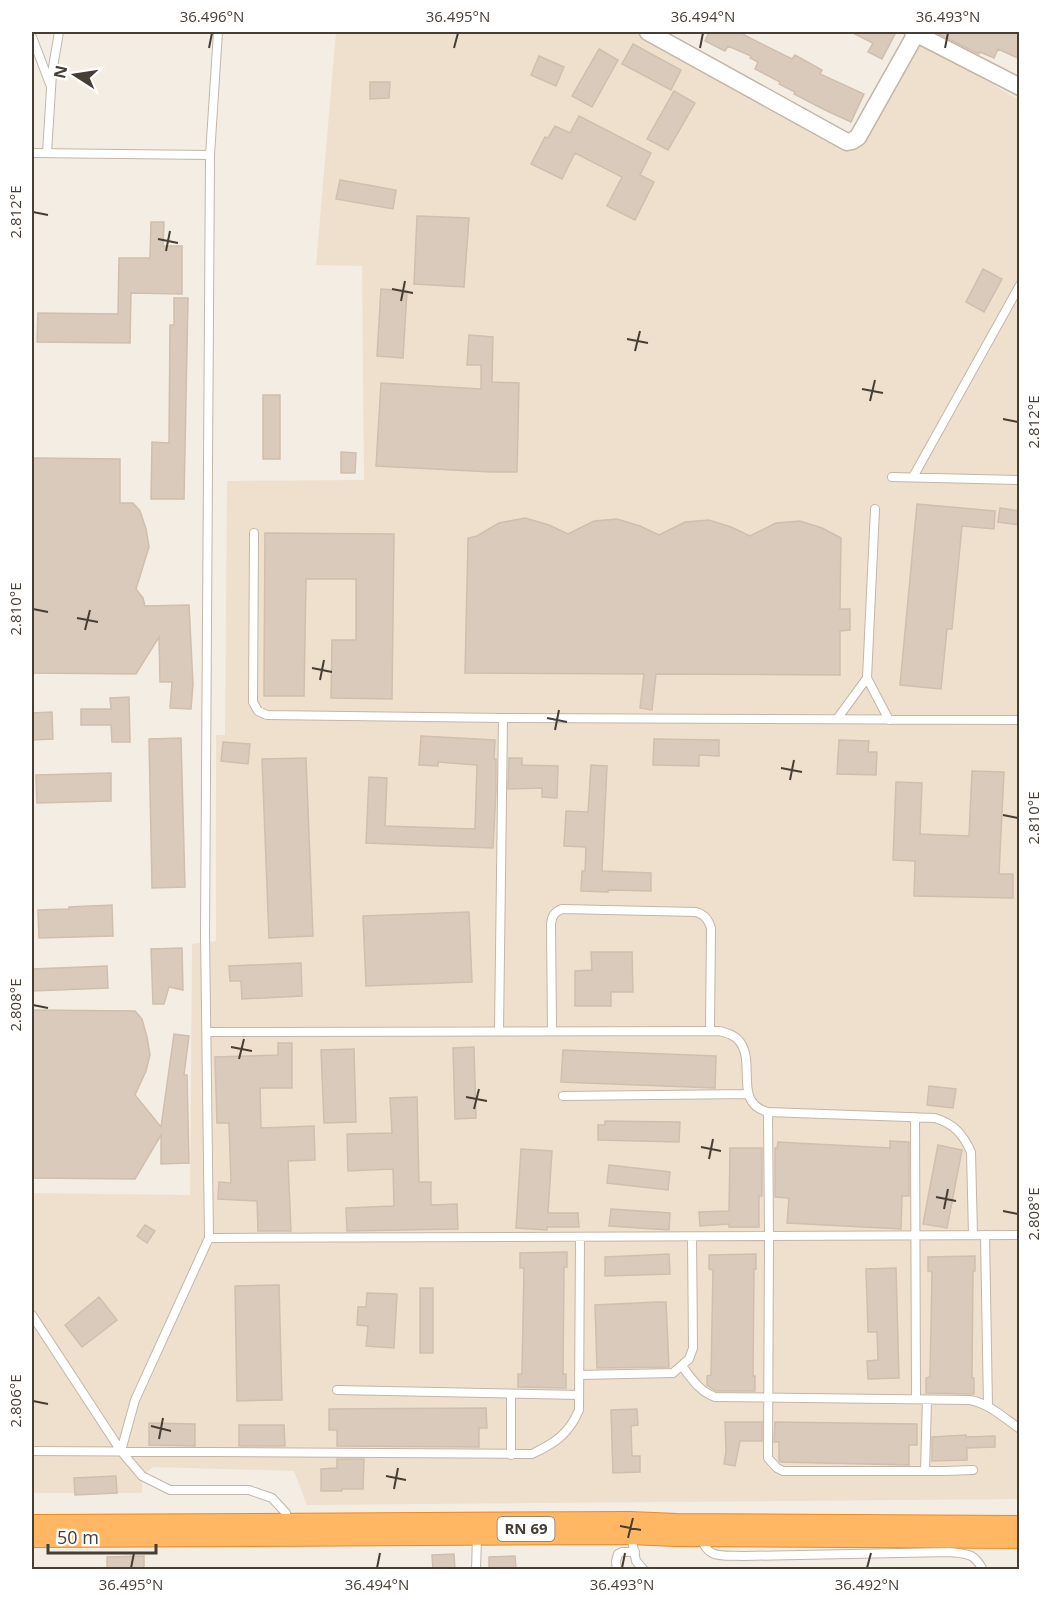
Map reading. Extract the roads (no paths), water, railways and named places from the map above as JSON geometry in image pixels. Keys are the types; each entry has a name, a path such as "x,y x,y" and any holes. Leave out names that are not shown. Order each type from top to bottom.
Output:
{"highway":[{"name":"RN 69","path":"32,1512 700,1510 1020,1514"},
{"name":"RN 69","path":"32,1531 477,1529 632,1540 698,1530 1020,1532"}],"street":[{"path":"648,32 847,142 858,137 916,32 1020,87"}],"lane":[{"path":"47,153 52,73 59,32"},
{"path":"121,1451 135,1400 209,1238 205,922 210,155 218,32"},
{"path":"32,37 51,87"},
{"path":"32,153 210,155"},
{"path":"913,477 1020,285"},
{"path":"892,477 1020,480"},
{"path":"875,510 867,678 889,720"},
{"path":"254,533 253,702 258,711 267,715 1020,720"},
{"path":"837,719 867,678"},
{"path":"499,1030 503,718"},
{"path":"552,1031 551,924 552,917 562,909 703,914 711,928 710,1030"},
{"path":"207,1032 719,1030 732,1035 740,1042 745,1052 748,1094 754,1106 761,1110 935,1118 947,1122 958,1130 966,1140 971,1152 973,1235"},
{"path":"563,1096 748,1094"},
{"path":"768,1112 768,1458 783,1471 973,1470"},
{"path":"915,1117 916,1400"},
{"path":"985,1235 988,1406"},
{"path":"209,1238 1020,1235"},
{"path":"32,1452 532,1454 548,1447 564,1435 579,1410 580,1237"},
{"path":"579,1375 673,1372 689,1359 693,1348 692,1237"},
{"path":"32,1315 121,1451 142,1476 170,1490 249,1490 272,1498 286,1513"},
{"path":"682,1366 698,1387 706,1394 715,1397 970,1400 988,1406 1020,1429"},
{"path":"337,1390 579,1395"},
{"path":"511,1394 511,1455"},
{"path":"925,1471 927,1400"},
{"path":"476,1569 477,1529"},
{"path":"698,1530 704,1547 712,1555 950,1552 968,1554 977,1559 983,1569"},
{"path":"617,1569 618,1554 632,1540"},
{"path":"632,1540 636,1561 644,1569"}]}
